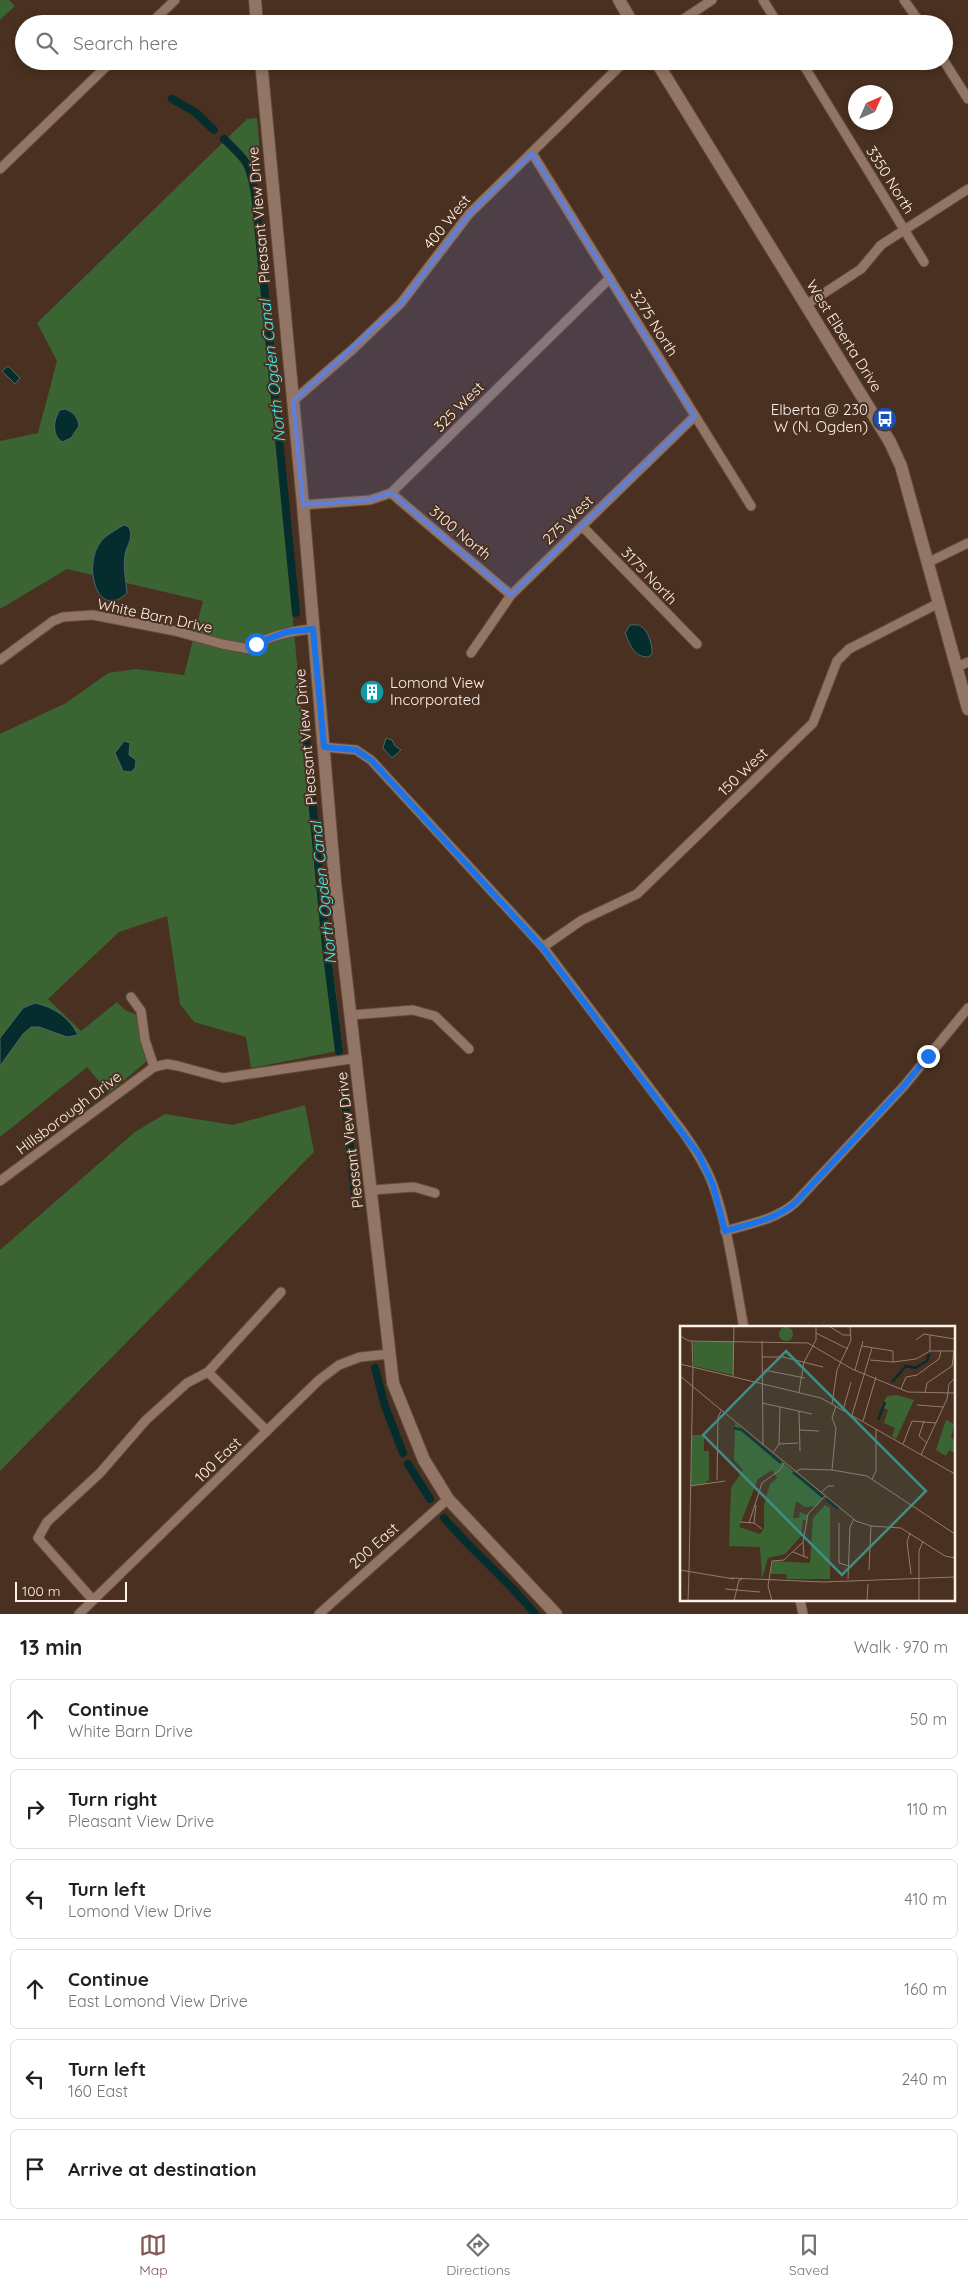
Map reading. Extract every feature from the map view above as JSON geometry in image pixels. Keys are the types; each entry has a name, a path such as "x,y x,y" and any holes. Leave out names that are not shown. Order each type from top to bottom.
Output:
{"street":[{"path":"159,15 175,0"},
{"path":"255,0 256,15"},
{"path":"618,0 627,15"},
{"path":"690,15 712,0"},
{"path":"763,0 772,15"},
{"path":"904,0 915,15"},
{"path":"0,169 103,70"},
{"name":"Pleasant View Drive","path":"262,70 303,505 335,882 357,1058 393,1383 424,1460 448,1499 556,1614"},
{"name":"400 West","path":"293,401 353,349 401,303 469,214 616,70"},
{"name":"West Elberta Drive","path":"662,70 890,442 901,466 939,603 962,664 968,709"},
{"name":"3350 North","path":"807,70 924,262"},
{"path":"950,70 968,99"},
{"name":"3275 North","path":"532,154 751,506"},
{"path":"806,305 861,269 881,246 904,229 968,189"},
{"name":"325 West","path":"303,505 370,500 391,493 610,278"},
{"name":"275 West","path":"471,653 511,595 695,416"},
{"name":"3100 North","path":"391,493 511,595"},
{"name":"3175 North","path":"582,526 697,644"},
{"path":"927,564 968,544"},
{"name":"150 West","path":"543,948 582,920 637,894 813,723 837,661 850,649 939,603"},
{"name":"White Barn Drive","path":"0,660 53,621 63,617 92,615 175,631 222,644 250,649 256,644 286,632 313,629"},
{"path":"324,747 356,750 371,760 543,948 699,1155 713,1185 725,1231 744,1326"},
{"path":"131,997 141,1011 145,1040 154,1066 167,1064 223,1078 357,1058"},
{"path":"725,1231 785,1212 795,1203 904,1086 968,1008"},
{"path":"352,1015 413,1010 435,1016 469,1049"},
{"name":"Hillsborough Drive","path":"0,1181 154,1066"},
{"path":"372,1190 414,1186 435,1193"},
{"path":"93,1600 38,1538 47,1522 100,1473 146,1420 187,1383 208,1372 282,1292"},
{"name":"100 East","path":"79,1614 319,1380 339,1365 360,1356 390,1354"},
{"path":"208,1372 267,1430"},
{"name":"200 East","path":"319,1614 448,1499"}],"highlighted area":[{"path":"532,153 695,416 511,595 391,493 370,500 303,505 293,401 401,303 469,214"}],"green space":[{"path":"0,0 9,0 15,6 0,20"},
{"path":"257,118 260,155 250,155 301,707 343,1050 251,1068 246,1037 194,1022 180,1004 167,916 119,932 48,999 81,1031 117,1002 125,1010 137,1015 141,1044 147,1061 109,1093 87,1067 0,1137 0,734 66,703 108,673 136,669 184,675 203,601 67,569 0,609 0,441 38,433 57,361 37,323 247,119"},
{"path":"305,1105 314,1152 0,1471 0,1250 135,1132 165,1114 233,1125"}],"water":[{"path":"8,366 20,378 15,384 2,371"},
{"path":"65,409 75,416 79,426 71,438 62,442 56,435 55,423 60,410"},
{"path":"124,525 129,527 131,535 124,560 127,593 116,600 107,600 100,595 95,585 93,561 97,548 104,538"},
{"path":"630,625 639,625 647,632 652,651 652,654 648,657 639,655 631,645 625,633"},
{"path":"386,738 392,740 395,746 401,750 392,758 383,748"},
{"path":"124,741 130,743 129,755 136,760 135,768 131,772 123,771 115,753"},
{"path":"35,1003 49,1007 61,1014 71,1023 78,1035 67,1037 39,1027 31,1027 23,1034 0,1066 0,1038 23,1008"}],"waterway":[{"name":"North Ogden Canal","path":"172,99 195,112 214,130"},
{"name":"North Ogden Canal","path":"224,139 243,158 249,168 255,194 296,613"},
{"name":"North Ogden Canal","path":"306,735 326,947 339,1051"},
{"name":"North Ogden Canal","path":"343,1079 356,1206"},
{"name":"North Ogden Canal","path":"375,1368 385,1406 403,1453"},
{"name":"North Ogden Canal","path":"408,1464 430,1499"},
{"name":"North Ogden Canal","path":"444,1518 535,1614"}],"place":[{"name":"Elberta @ 230 W (N. Ogden)","path":"885,419"},
{"name":"Lomond View Incorporated","path":"372,692"}],"route":[{"path":"256,644 286,632 313,629 324,747 356,750 371,760 543,948 699,1155 713,1185 725,1231 785,1212 904,1086 928,1056"}]}
